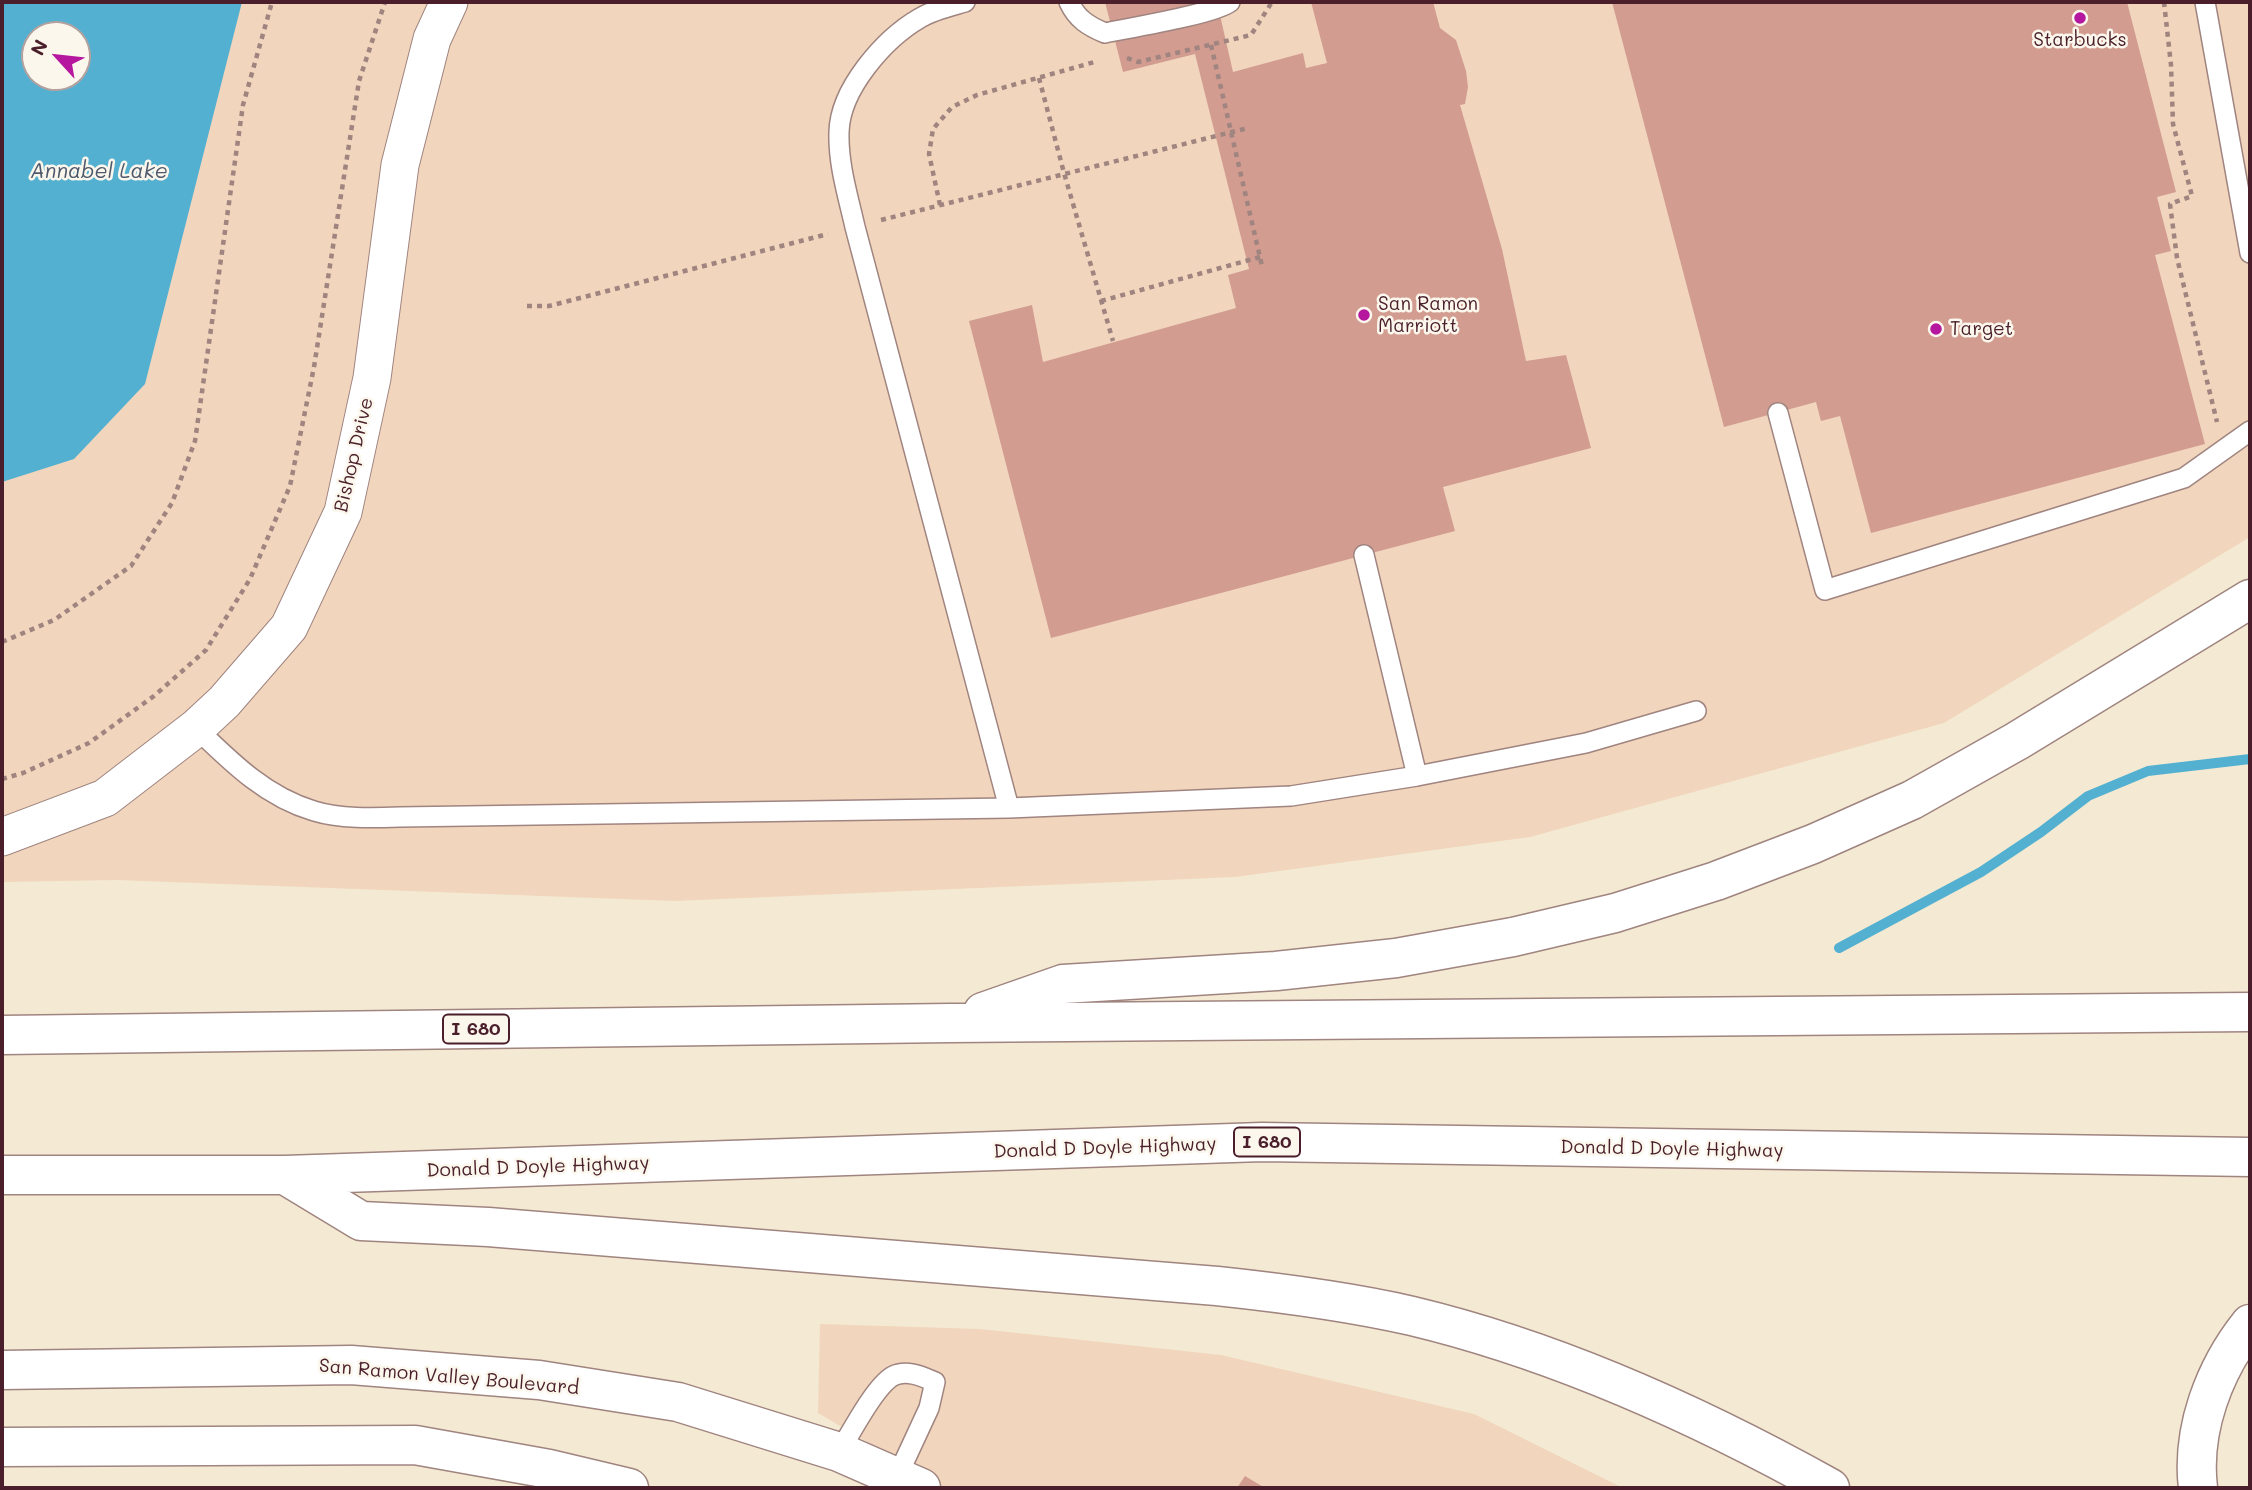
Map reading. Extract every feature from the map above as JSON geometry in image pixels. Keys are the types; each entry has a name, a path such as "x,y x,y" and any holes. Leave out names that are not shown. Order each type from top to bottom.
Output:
{"main road":[{"path":"951,1023 1063,985 1276,971 1396,958 1513,937 1615,913 1716,881 1813,844 1912,800 2017,741 2250,599"},
{"name":"I 680","path":"2,1035 951,1023 2250,1012"},
{"name":"Donald D Doyle Highway","path":"2,1175 285,1175 1262,1142 2250,1157"},
{"path":"285,1175 360,1221 530,1230 1217,1286 1329,1299 1413,1316 1585,1371 1760,1449 1830,1488"},
{"path":"2198,1488 2195,1466 2207,1400 2233,1345 2250,1324"},
{"name":"San Ramon Valley Boulevard","path":"2,1370 351,1365 539,1380 678,1402 839,1452 909,1483"},
{"path":"2,1447 415,1445 549,1469 629,1488"}],"street":[{"name":"Bishop Drive","path":"2,837 105,798 196,728 224,702 289,627 343,512 372,378 400,165 432,39 449,2"}],"lane":[{"path":"965,2 921,17 894,38 864,69 843,111 839,131 841,163 855,227 1009,808"},
{"path":"1069,2 1075,15 1090,27 1105,33 1203,12 1230,2"},
{"path":"2205,2 2250,253"},
{"path":"1777,413 1825,590 2183,478 2250,431"},
{"path":"1364,555 1417,776"},
{"path":"196,728 241,772 285,800 316,812 364,818 1009,808 1291,796 1417,776 1586,743 1696,711"},
{"path":"839,1452 873,1397 894,1376 914,1373 935,1382 909,1483"}],"path":[{"path":"2,642 54,620 131,566 172,503 195,441 243,105 272,2"},
{"path":"2,779 23,773 89,743 153,696 205,650 250,579 290,486 314,367 359,81 384,2"},
{"path":"1118,55 1138,62 1251,35 1272,2"},
{"path":"2164,2 2171,65 2173,124 2192,196 2170,204 2176,258 2224,448"},
{"path":"1203,12 1262,265"},
{"path":"940,205 929,154 933,129 952,107 977,95 1104,59"},
{"path":"1038,78 1113,341"},
{"path":"527,306 550,306 1248,128"},
{"path":"1101,301 1261,257"}],"shaded area":[{"path":"2,2 2250,2 2250,537 1944,723 1530,837 1235,877 675,901 117,880 2,882"},
{"path":"820,1324 980,1329 1221,1355 1474,1414 1623,1488 945,1488 818,1413"}],"water":[{"name":"Annabel Lake","path":"2,2 242,2 145,384 74,459 2,482"}],"building":[{"name":"San Ramon Marriott","path":"1105,2 1217,2 1233,72 1303,53 1306,68 1327,63 1311,2 1433,2 1440,28 1456,40 1466,71 1468,87 1465,104 1460,105 1502,249 1526,361 1566,355 1591,448 1443,487 1455,531 1051,638 969,321 1032,305 1043,362 1236,308 1228,275 1249,269 1195,54 1123,72"},
{"name":"Target","path":"1612,2 2127,2 2176,192 2157,197 2171,251 2155,255 2205,444 1871,533 1840,416 1821,421 1816,402 1724,427"},
{"path":"1245,1476 1265,1488 1237,1488"}],"waterway":[{"path":"1839,948 1981,872 2041,832 2088,796 2148,771 2250,759"}],"place":[{"name":"Starbucks","path":"2080,18"},
{"name":"San Ramon Marriott","path":"1364,315"},
{"name":"Target","path":"1936,329"}]}
